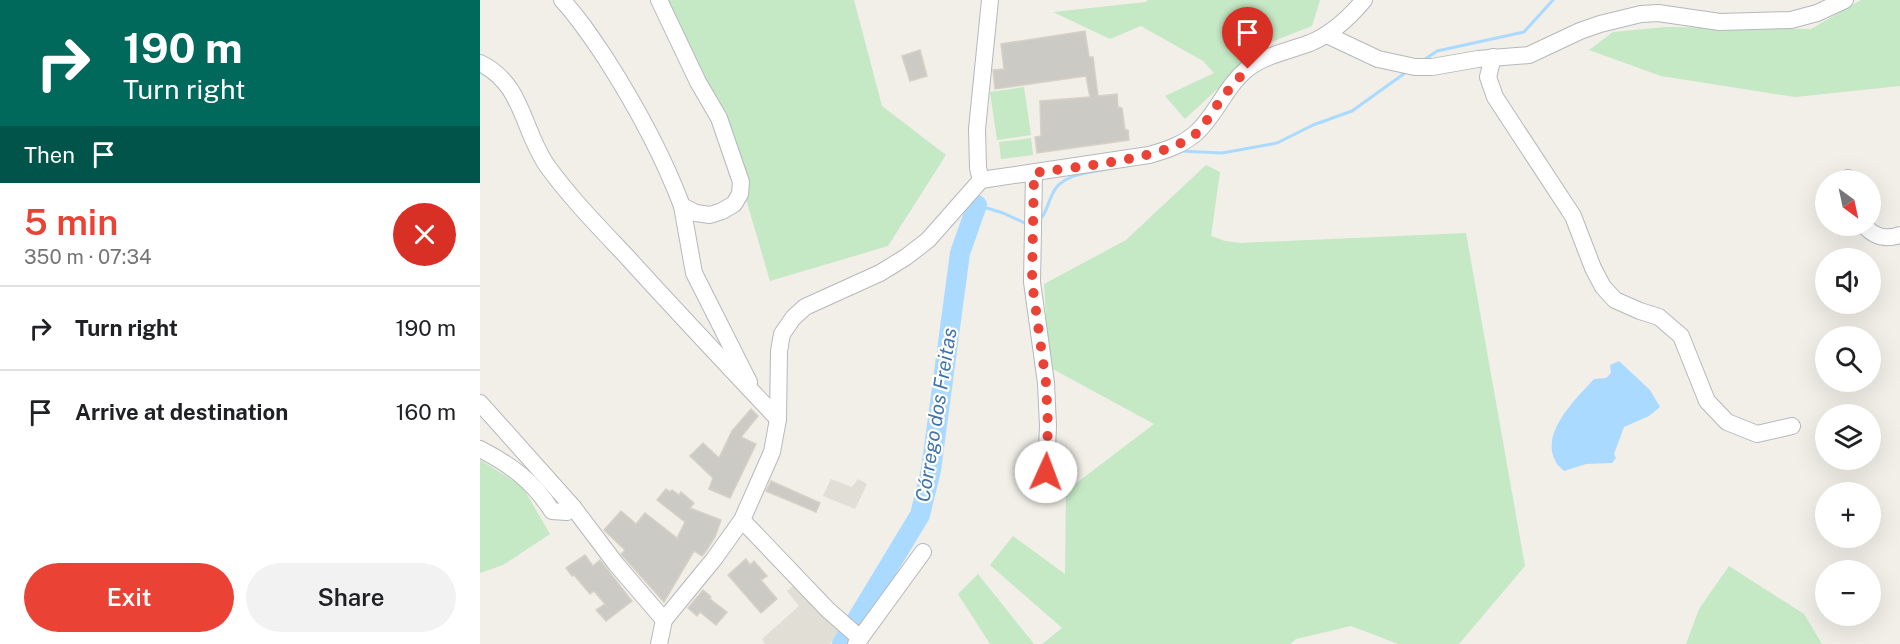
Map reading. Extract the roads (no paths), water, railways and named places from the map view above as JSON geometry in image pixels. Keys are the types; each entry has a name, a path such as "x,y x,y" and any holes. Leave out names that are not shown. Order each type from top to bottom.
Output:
{"street":[{"path":"562,0 577,16 642,117 667,167 681,206 694,273 739,358 755,395"},
{"path":"659,0 698,82 719,118 741,182 740,194 734,204 722,211 710,215 696,213 681,206"},
{"path":"981,180 978,168 977,129 990,0"},
{"path":"659,644 664,620 714,559 742,520 772,452 778,419 779,351 782,334 793,318 805,307 880,273 906,257 928,240 981,180 1149,155 1187,140 1199,130 1235,81 1248,69 1263,59 1327,35 1350,16 1364,0"},
{"path":"1327,35 1378,59 1414,67 1432,66 1493,57 1513,58 1529,55 1590,27 1641,14 1720,22 1791,20 1817,13 1845,0"},
{"path":"1493,57 1488,77 1495,97 1573,216 1593,268 1603,287 1615,300 1659,317 1681,336 1707,401 1727,422 1757,434 1792,426"},
{"path":"480,63 502,77 511,88 531,136 546,164 568,192 688,325 778,419"},
{"path":"1034,173 1032,282 1046,383 1048,426 1046,472"},
{"path":"1877,236 1891,238 1900,235"},
{"path":"480,403 573,507 616,564 664,620"},
{"path":"480,448 514,468 539,493 552,511 567,513 573,507"},
{"path":"742,520 854,636 923,552"}],"water":[{"path":"1619,361 1650,390 1660,407 1649,416 1624,427 1614,454 1616,458 1612,463 1586,464 1564,471 1556,461 1552,449 1557,427 1570,405 1594,379 1606,378 1611,373 1610,365"}],"waterway":[{"path":"1424,60 1437,51 1524,32 1553,0"},
{"path":"1180,151 1222,153 1277,143 1313,125 1352,111 1405,73"},
{"path":"1042,217 1056,188 1061,183 1083,173 1107,169"},
{"path":"977,205 1025,223"},
{"name":"Córrego dos Freitas","path":"842,644 920,515 931,470 960,253 977,205"}]}
